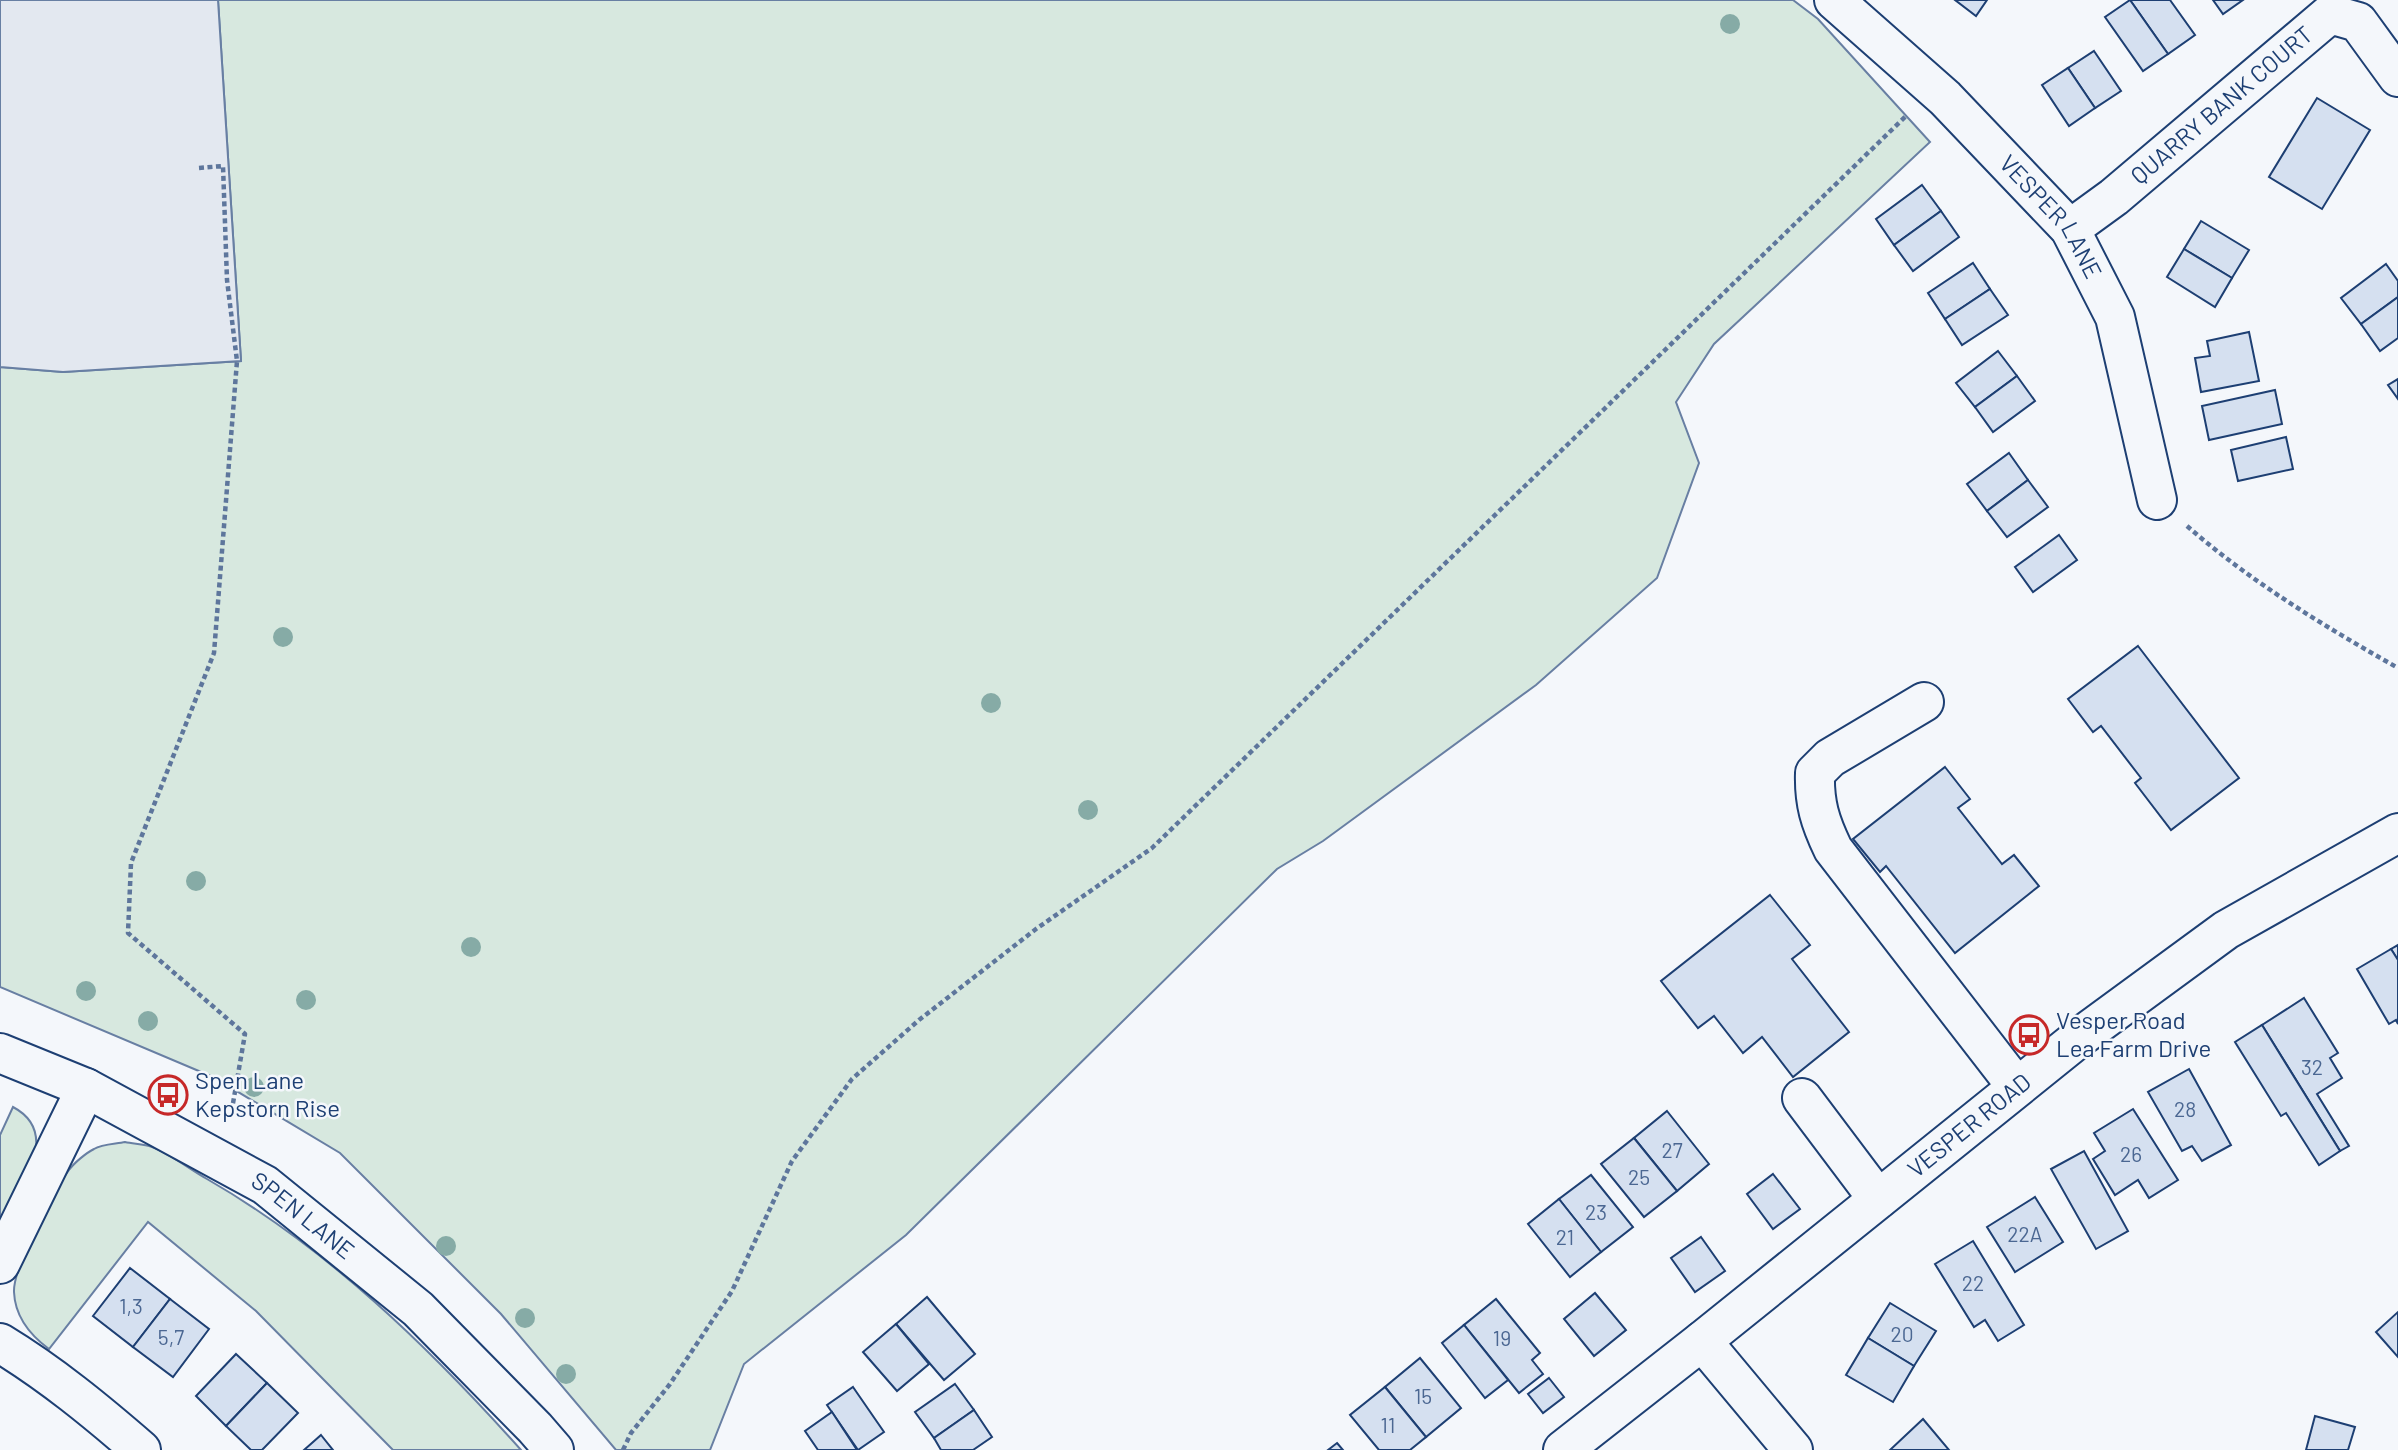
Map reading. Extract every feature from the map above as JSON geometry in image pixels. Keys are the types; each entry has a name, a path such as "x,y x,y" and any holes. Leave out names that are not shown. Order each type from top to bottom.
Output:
{"street":[{"name":"VESPER LANE","path":"1834,0 1934,89 2070,229 2115,317 2158,500"},
{"name":"QUARRY BANK COURT","path":"2070,229 2114,197 2330,13 2358,22 2398,77"},
{"path":"1924,702 1830,758 1815,773 1819,821 1833,849 2017,1087"},
{"name":"VESPER ROAD","path":"1563,1450 2080,1037 2226,930 2398,833"},
{"name":"SPEN LANE","path":"0,1053 86,1088 265,1185 418,1309 554,1450"},
{"path":"0,1264 86,1088"},
{"path":"1802,1098 1878,1199"},
{"path":"1702,1341 1793,1450"},
{"path":"0,1343 32,1362 82,1399 141,1450"}],"path":[{"path":"623,1450 631,1433 670,1384 732,1291 792,1161 852,1079 919,1020 1036,929 1152,848 1934,89"},
{"path":"199,168 223,166 227,281 237,361 214,653 131,863 128,933 245,1034 232,1109"},
{"path":"2204,541 2313,620 2398,667"}],"shaded area":[{"path":"0,0 218,0 241,361 63,372 0,367"},
{"path":"218,0 1793,0 1818,19 1930,142 1714,344 1676,402 1699,463 1657,578 1536,685 1323,841 1277,869 906,1235 744,1364 710,1450 616,1450 501,1314 340,1153 213,1077 0,987 0,367 63,372 241,361"},
{"path":"13,1107 28,1118 35,1132 36,1147 25,1180 0,1226 0,1135"},
{"path":"125,1142 152,1147 173,1158 294,1236 335,1268 413,1337 521,1450 393,1450 256,1311 148,1222 49,1349 30,1331 17,1309 14,1292 20,1265 45,1211 71,1167 97,1147"}],"building":[{"path":"1955,0 1987,0 1976,16"},
{"path":"2130,0 2170,0 2195,35 2168,54"},
{"path":"2130,0 2168,54 2143,71 2105,17"},
{"path":"2213,0 2243,0 2223,14"},
{"path":"2094,51 2121,91 2095,108 2068,68"},
{"path":"2068,68 2095,108 2069,126 2042,85"},
{"path":"2317,98 2370,130 2322,209 2269,177"},
{"path":"1922,185 1941,211 1894,245 1876,219"},
{"path":"1941,211 1959,237 1913,271 1894,245"},
{"path":"2201,221 2249,250 2232,278 2184,249"},
{"path":"2184,249 2232,278 2215,307 2167,277"},
{"path":"1973,263 1990,289 1945,319 1928,293"},
{"path":"2386,264 2398,281 2398,297 2361,324 2341,298"},
{"path":"1990,289 2008,315 1962,345 1945,319"},
{"path":"2398,297 2398,338 2380,351 2361,324"},
{"path":"2249,332 2259,381 2201,392 2195,358 2210,356 2207,341"},
{"path":"1998,351 2017,376 1975,407 1956,383"},
{"path":"2017,376 2035,401 1993,432 1975,407"},
{"path":"2398,379 2398,399 2388,385"},
{"path":"2275,390 2282,424 2209,440 2202,406"},
{"path":"2286,437 2293,469 2238,481 2231,450"},
{"path":"2009,453 2028,480 1987,511 1967,484"},
{"path":"2028,480 2048,507 2007,537 1987,511"},
{"path":"2059,535 2077,560 2033,592 2015,567"},
{"path":"2138,646 2239,778 2171,830 2135,783 2141,778 2101,726 2093,732 2068,699"},
{"path":"1945,767 1970,799 1958,808 2002,864 2014,855 2039,886 1955,953 1886,866 1880,872 1853,839"},
{"path":"1770,895 1810,945 1792,959 1849,1032 1793,1077 1762,1037 1743,1053 1714,1016 1698,1028 1661,981"},
{"path":"2398,945 2398,960 2391,949"},
{"path":"2391,949 2398,960 2398,1024 2396,1020 2389,1024 2357,969"},
{"path":"2304,998 2338,1053 2330,1058 2342,1078 2317,1094 2349,1146 2340,1151 2262,1025"},
{"path":"2262,1025 2340,1151 2319,1165 2286,1113 2281,1116 2235,1042"},
{"path":"2189,1069 2231,1145 2202,1161 2192,1146 2182,1151 2148,1092"},
{"path":"2133,1109 2178,1180 2149,1198 2138,1180 2115,1195 2093,1159 2105,1151 2094,1133"},
{"path":"1667,1111 1709,1164 1677,1191 1634,1138"},
{"path":"1634,1138 1677,1191 1644,1217 1601,1164"},
{"path":"2084,1151 2128,1231 2096,1249 2051,1169"},
{"path":"1773,1174 1800,1209 1773,1229 1747,1194"},
{"path":"1591,1175 1633,1227 1601,1252 1559,1199"},
{"path":"2035,1197 2063,1242 2015,1272 1987,1227"},
{"path":"1559,1199 1601,1252 1570,1277 1528,1224"},
{"path":"1701,1237 1725,1271 1695,1292 1671,1258"},
{"path":"1973,1241 2024,1325 1998,1341 1985,1320 1974,1327 1935,1264"},
{"path":"130,1268 170,1299 133,1347 93,1316"},
{"path":"1595,1293 1626,1330 1594,1356 1564,1319"},
{"path":"927,1297 975,1354 944,1380 896,1324"},
{"path":"170,1299 209,1329 173,1377 133,1347"},
{"path":"1496,1299 1540,1353 1532,1360 1543,1374 1519,1393 1464,1325"},
{"path":"1890,1303 1936,1331 1914,1366 1868,1338"},
{"path":"2398,1312 2398,1357 2376,1332"},
{"path":"896,1324 929,1364 897,1391 863,1352"},
{"path":"1464,1325 1508,1380 1485,1398 1442,1343"},
{"path":"1868,1338 1914,1366 1893,1402 1846,1375"},
{"path":"236,1354 267,1383 226,1426 196,1396"},
{"path":"1420,1358 1461,1408 1426,1437 1385,1387"},
{"path":"1549,1378 1564,1397 1543,1413 1528,1394"},
{"path":"267,1383 298,1413 262,1450 251,1450 226,1426"},
{"path":"955,1384 974,1410 934,1438 915,1412"},
{"path":"853,1387 884,1432 858,1450 827,1405"},
{"path":"1385,1387 1426,1437 1410,1450 1379,1450 1350,1415"},
{"path":"974,1410 992,1437 973,1450 941,1450 934,1438"},
{"path":"832,1412 857,1450 818,1450 805,1431"},
{"path":"2315,1416 2355,1427 2348,1450 2306,1450"},
{"path":"1923,1419 1949,1450 1890,1450"},
{"path":"321,1435 333,1450 304,1450"},
{"path":"1337,1443 1343,1450 1328,1450"}],"place":[{"name":"Vesper Road Lea Farm Drive","path":"2029,1035"},
{"name":"Spen Lane Kepstorn Rise","path":"168,1095"}]}
